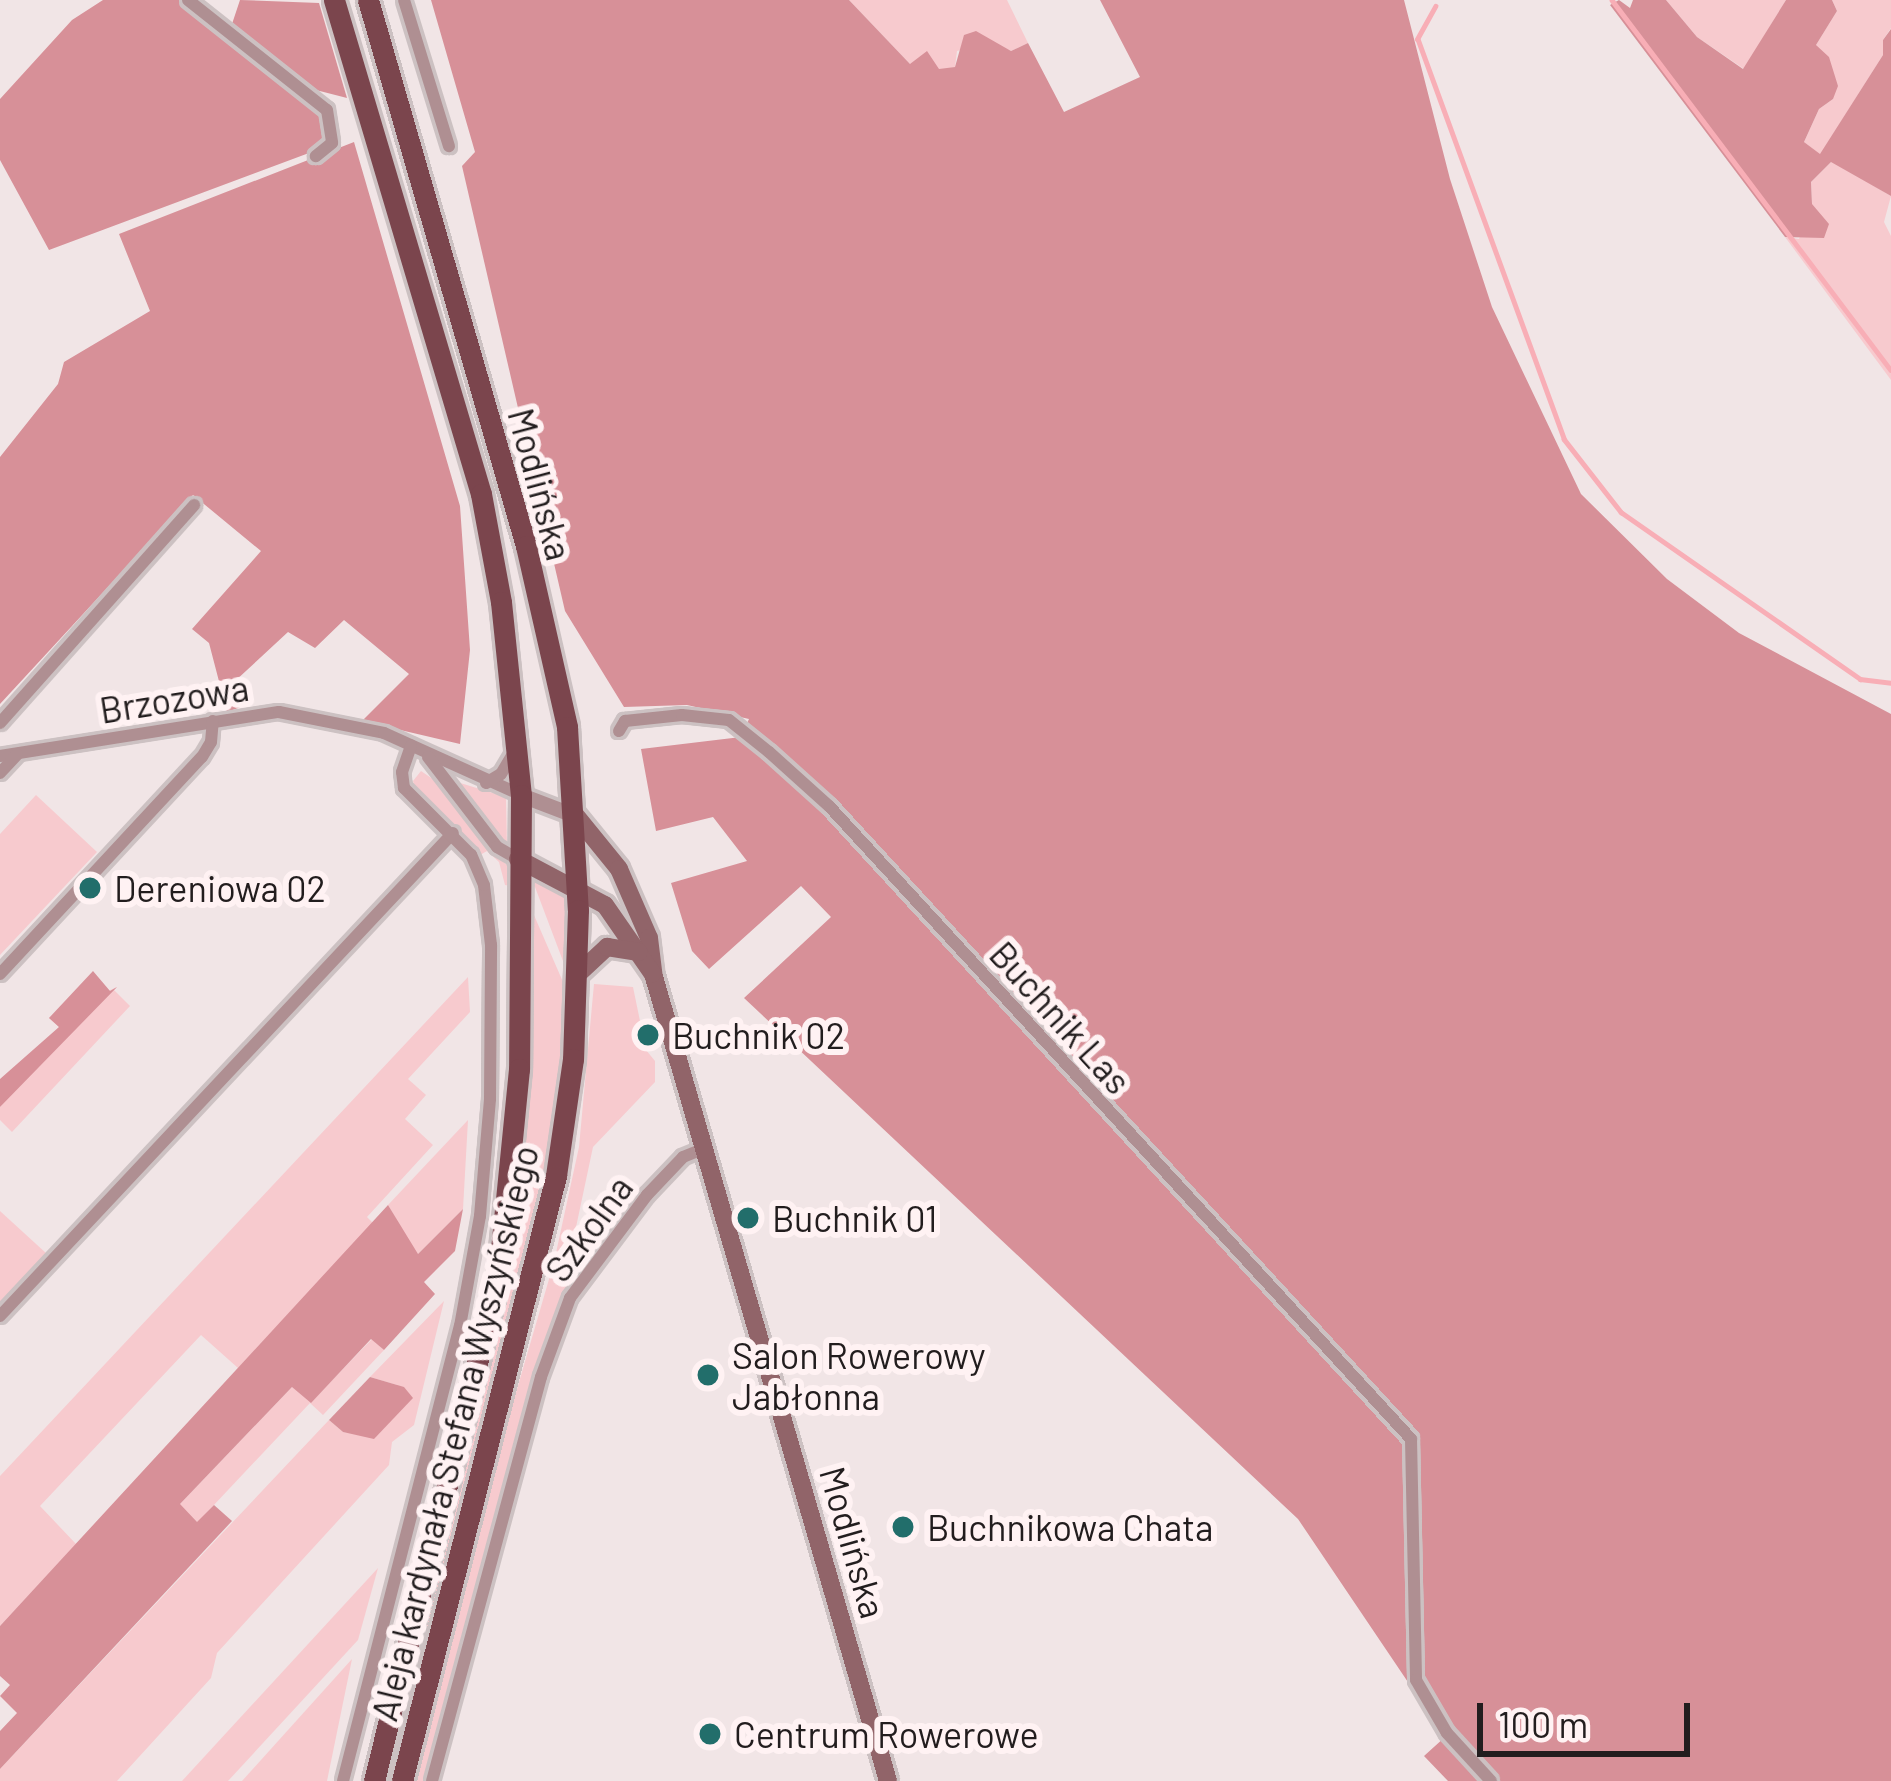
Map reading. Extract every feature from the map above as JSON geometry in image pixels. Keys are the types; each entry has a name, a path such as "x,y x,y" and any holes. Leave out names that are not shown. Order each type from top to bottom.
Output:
{"main road":[{"name":"Modlińska","path":"334,0 481,494 501,602 521,795"},
{"name":"Modlińska","path":"368,0 526,545 568,727 576,816 619,869 650,938 654,977 888,1781"},
{"name":"Aleja kardynała Stefana Wyszyńskiego","path":"374,1781 499,1278 519,1069 521,795"},
{"name":"Aleja kardynała Stefana Wyszyńskiego","path":"401,1781 548,1217 566,1120 578,975 576,816"},
{"name":"Modlińska","path":"518,859 577,886 605,905 654,977"},
{"path":"578,975 607,947 639,952"}],"street":[{"path":"188,0 327,110 332,142 316,156"},
{"path":"404,0 448,146"},
{"path":"0,723 194,505"},
{"name":"Brzozowa","path":"0,756 279,712 364,727 521,795"},
{"name":"Buchnik Las","path":"622,726 682,715 729,720 770,752 829,806 1411,1439 1416,1680 1447,1732 1491,1781"},
{"path":"0,974 202,757 211,742 212,721"},
{"path":"486,783 501,774 518,746"},
{"path":"344,1781 460,1327 479,1216 490,1100 488,910 476,863 453,833 404,788 402,772 417,749 497,847 518,859"},
{"path":"0,773 17,754"},
{"path":"521,795 576,816"},
{"path":"0,1316 453,833"},
{"name":"Szkolna","path":"432,1781 541,1377 570,1298 647,1195 683,1157 705,1148"}],"shaded area":[{"path":"103,0 180,0 222,39 324,114 326,138 317,150 49,250 0,160 0,99 72,20"},
{"path":"240,0 319,3 347,98 312,89 230,30"},
{"path":"431,0 849,0 910,64 927,51 939,69 955,67 964,35 976,31 1011,51 1028,43 1064,112 1140,77 1100,0 1404,0 1450,179 1492,307 1581,494 1667,579 1739,633 1891,714 1891,1781 1448,1781 1424,1756 1445,1737 1298,1519 744,998 831,917 801,886 709,969 692,951 671,883 747,861 713,817 656,831 641,749 741,737 749,719 687,705 624,707 565,611 462,166 475,152"},
{"path":"849,0 1007,0 1028,43 1011,51 991,42 957,51 955,67 944,70 910,64"},
{"path":"1619,0 1630,8 1633,0 1666,0 1697,37 1743,69 1786,0 1832,0 1837,11 1816,45 1829,57 1838,86 1833,99 1819,109 1804,142 1820,154 1883,55 1883,40 1891,29 1891,196 1831,162 1811,182 1812,204 1829,224 1824,238 1785,237 1610,5"},
{"path":"1666,0 1786,0 1744,69 1697,37"},
{"path":"1832,0 1891,0 1891,28 1883,40 1883,55 1820,155 1804,142 1819,109 1833,99 1816,45 1837,11"},
{"path":"354,142 460,506 470,650 460,744 362,721 409,674 344,620 315,648 288,632 234,682 241,707 227,712 209,643 192,629 261,551 193,495 0,704 0,457 58,384 64,362 150,311 119,234"},
{"path":"1832,161 1891,196 1884,222 1891,236 1891,380 1785,237 1799,239 1812,204 1811,182"},
{"path":"421,771 449,790 485,844 508,866 510,886 505,885 499,862 487,851 480,855 417,794 413,781"},
{"path":"457,782 506,797 507,847 496,838"},
{"path":"36,795 97,852 0,955 0,834"},
{"path":"529,871 569,892 566,969 535,887 528,886"},
{"path":"527,899 563,982 569,983 549,1164 392,1781 384,1781 494,1342 511,1250 529,1065"},
{"path":"93,971 110,991 117,987 0,1107 0,1079 59,1027 49,1018"},
{"path":"468,977 470,1012 408,1079 426,1095 405,1119 433,1145 367,1217 373,1223 238,1368 201,1335 40,1506 76,1544 0,1626 0,1476"},
{"path":"594,984 633,987 646,1050 655,1061 655,1082 593,1147 568,1265 575,1271 546,1337 427,1781 411,1781 451,1616 554,1262 579,1147"},
{"path":"117,987 114,990 130,1006 12,1132 0,1120 0,1107 59,1027 49,1018"},
{"path":"468,1120 463,1209 417,1255 388,1205"},
{"path":"388,1205 418,1254 463,1209 455,1251 424,1282 435,1294 384,1350 371,1339 311,1403 292,1387 180,1504 197,1522 214,1505 232,1521 0,1769 0,1731 17,1713 0,1696 10,1685 0,1676 0,1626"},
{"path":"0,1211 47,1254 0,1304"},
{"path":"444,1301 414,1425 392,1442 389,1465 217,1653 211,1678 117,1781 0,1781 0,1769 329,1420 343,1432 365,1435 397,1385 370,1377"},
{"path":"372,1339 384,1350 323,1415 310,1403 197,1523 179,1505 293,1386 311,1402"},
{"path":"370,1377 404,1387 413,1398 374,1439 343,1432 329,1420"},
{"path":"378,1568 358,1640 228,1781 182,1781"},
{"path":"352,1659 327,1781 242,1781"}],"waterway":[{"path":"1612,0 1891,370"},
{"path":"1436,6 1418,39 1564,439 1621,512 1860,679 1891,683"}],"place":[{"name":"Dereniowa 02","path":"90,888"},
{"name":"Buchnik 02","path":"648,1035"},
{"name":"Buchnik 01","path":"748,1218"},
{"name":"Salon Rowerowy Jabłonna","path":"708,1375"},
{"name":"Buchnikowa Chata","path":"903,1527"},
{"name":"Centrum Rowerowe","path":"710,1734"}]}
